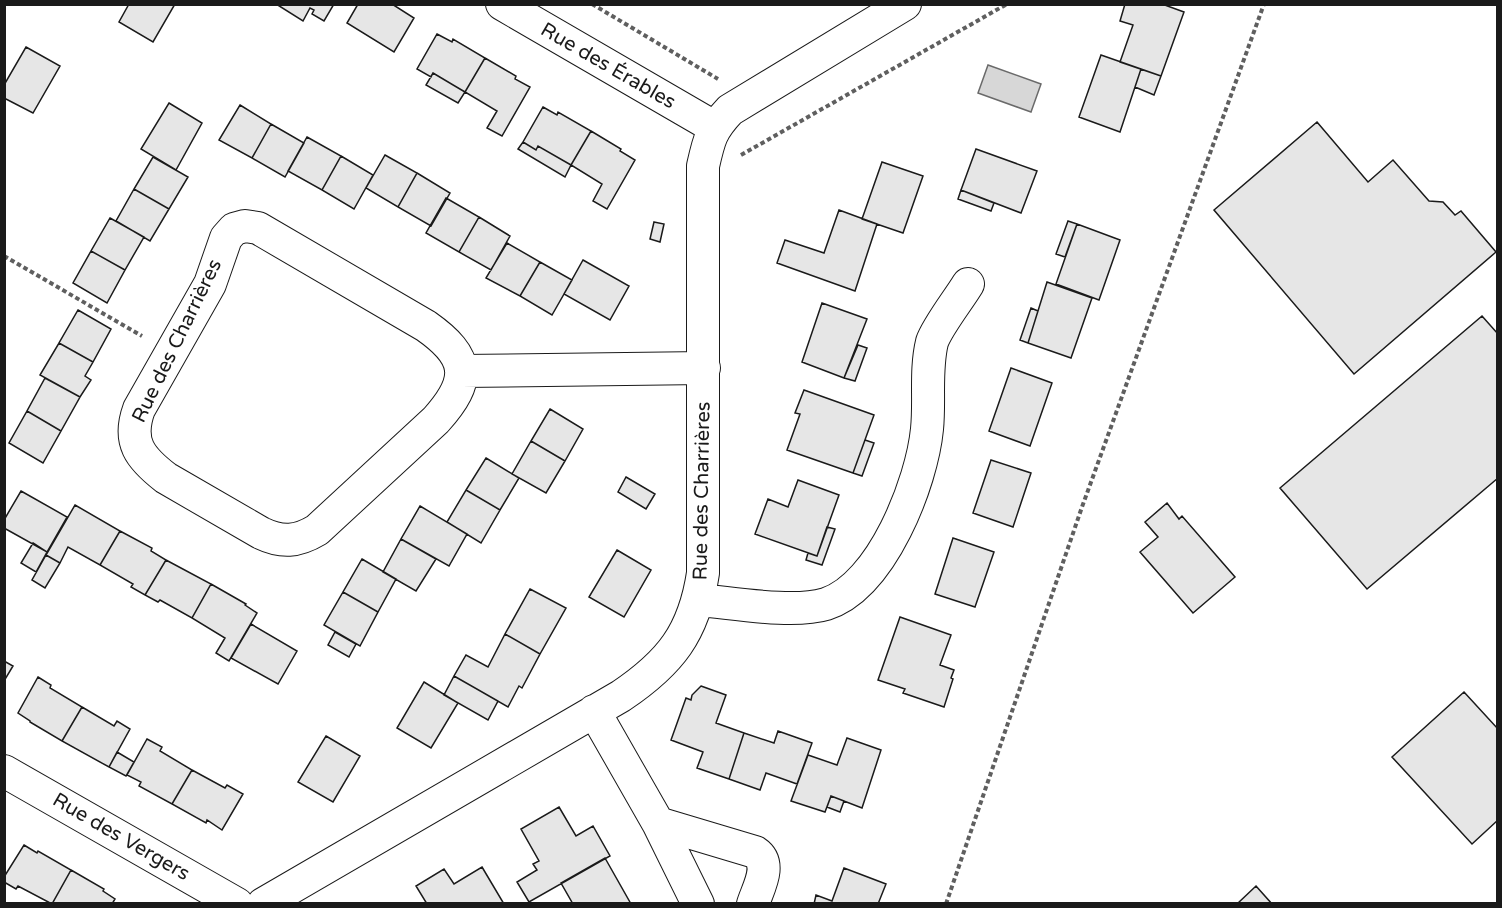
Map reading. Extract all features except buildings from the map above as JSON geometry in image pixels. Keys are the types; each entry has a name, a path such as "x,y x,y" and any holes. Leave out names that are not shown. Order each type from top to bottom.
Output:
{"street":[{"name":"Rue des Érables","path":"502,4 714,127"},
{"path":"714,127 730,110 905,4"},
{"name":"Rue des Charrières","path":"262,903 646,679 662,664 684,634 699,600 703,573 703,166 714,127"},
{"name":"Rue des Charrières","path":"245,226 258,228 426,326 443,338 457,354 461,371 459,387 449,405 436,420 317,530 304,537 275,539 166,478 141,454 135,436 136,417 210,284 226,238 234,229 245,226"},
{"path":"699,600 777,607 819,605 847,592 868,572 896,529 916,480 924,453 928,427 928,365 933,339 968,284"},
{"path":"461,371 704,368"},
{"path":"594,711 658,823 698,903"},
{"name":"Rue des Vergers","path":"4,771 237,903"},
{"path":"658,823 760,855 764,873 753,903"}],"path":[{"path":"592,4 749,98 791,126"},
{"path":"703,166 736,158 1007,4"},
{"path":"946,903 1082,507 1264,4"},
{"path":"4,256 171,353"}],"shaded area":[{"path":"988,65 1041,84 1031,112 978,93"}]}
